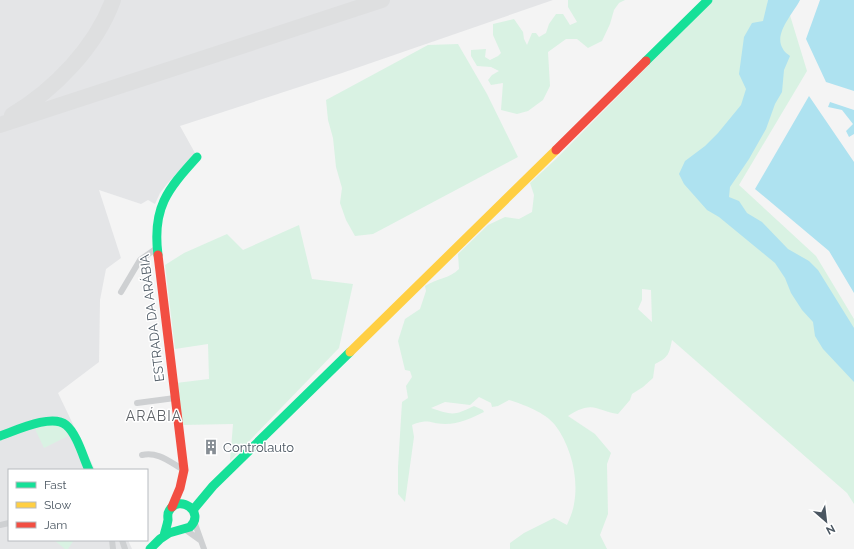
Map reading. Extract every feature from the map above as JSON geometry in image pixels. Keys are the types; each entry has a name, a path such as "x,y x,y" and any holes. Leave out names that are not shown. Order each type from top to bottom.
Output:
{"street":[{"path":"188,506 213,486 708,0"},
{"name":"ESTRADA DA ARÁBIA","path":"172,506 180,488 184,470 157,248 156,227 157,217 165,195 197,157"},
{"path":"121,292 140,260 157,248"},
{"path":"137,403 175,398"},
{"path":"0,436 33,425 53,420 59,421 68,426 89,469"},
{"path":"142,455 149,453 156,455 184,470"},
{"path":"180,488 188,506 194,514 194,521 204,549"},
{"path":"164,536 168,513 172,506 179,503 188,506"},
{"path":"168,520 171,526 183,530 200,540"},
{"path":"150,549 172,531 183,530 191,527 194,521"}],"shaded area":[{"path":"0,0 553,0 342,73 180,126 195,153 167,184 160,193 155,204 148,200 141,204 99,190 121,258 106,269 100,300 99,362 58,393 95,469 8,469 8,541 128,541 132,549 0,549"}],"green space":[{"path":"568,0 625,0 619,3 614,10 610,24 602,41 588,48 577,39 566,39 548,52 550,86 543,100 528,111 517,114 501,110 503,83 491,85 488,80 492,75 499,71 491,67 477,66 471,56 471,50 486,49 485,57 490,60 501,53 493,35 493,24 514,19 523,32 527,45 532,33 536,33 539,37 546,33 549,24 556,14 563,14 570,25 577,22 568,7"},
{"path":"713,0 768,0 767,7 789,12 807,71 739,185 816,256 854,319 854,504 847,493 672,340 668,355 655,364 653,378 632,394 630,400 618,414 589,407 578,410 568,416 595,434 611,453 607,464 608,514 600,535 607,549 510,549 510,543 524,533 554,518 567,525 574,507 575,484 569,452 561,433 555,425 540,413 509,400 498,406 492,407 491,403 479,397 470,405 445,402 431,408 449,413 457,413 474,406 483,410 484,412 456,423 440,424 422,422 412,425 414,437 405,502 398,494 402,402 408,398 406,386 412,377 410,371 405,370 398,341 405,319 420,309 426,291 425,286 451,275 459,269 458,254 488,225 505,217 519,219 532,212 534,195 530,183 556,159","holes":["642,289 651,290 652,322 638,309 642,300"]},
{"path":"458,44 487,94 518,157 373,234 355,236 346,220 340,203 342,188 336,167 333,138 328,120 326,100 428,45"},
{"path":"299,225 312,279 353,284 339,348 230,461 233,424 181,425 176,383 209,379 208,344 175,349 165,265 184,253 227,234 243,250"},
{"path":"51,424 57,424 68,436 44,448 35,429"},
{"path":"55,541 73,541 68,549 65,549"}],"water":[{"path":"768,0 800,0 785,24 780,37 785,52 790,56 784,70 782,92 775,104 766,129 749,159 730,187 729,197 739,201 747,213 762,222 788,249 809,261 818,270 854,328 854,382 823,349 815,336 813,322 802,310 791,293 785,278 775,263 719,217 707,210 684,184 679,174 685,161 705,146 718,133 741,105 746,89 739,74 744,37 752,23 763,21"},
{"path":"820,0 854,0 854,91 826,82 806,39"},
{"path":"809,96 854,162 854,293 829,251 755,189"},
{"path":"830,102 854,110 854,134 849,137 846,131 853,124 842,110 828,107"}],"taxiway":[{"path":"12,115 43,93 72,66 96,34 106,17 113,0"},
{"path":"0,125 382,0"}],"traffic: fast":[{"path":"646,61 708,0"},
{"path":"158,255 157,224 164,201 177,180 197,157"},
{"path":"193,510 213,486 350,352"},
{"path":"0,436 33,424 52,421 60,422 70,429 89,469"},
{"path":"150,549 160,539 169,533 190,527 195,516 193,511 184,504 173,506 168,514 168,522 164,536"}],"traffic: slow":[{"path":"350,352 556,150"}],"traffic: jam":[{"path":"556,150 646,61"},
{"path":"158,255 184,470 180,488 172,507"}],"place":[{"name":"Controlauto","path":"211,447"}],"district":[{"name":"ARÁBIA","path":"154,416"}]}
